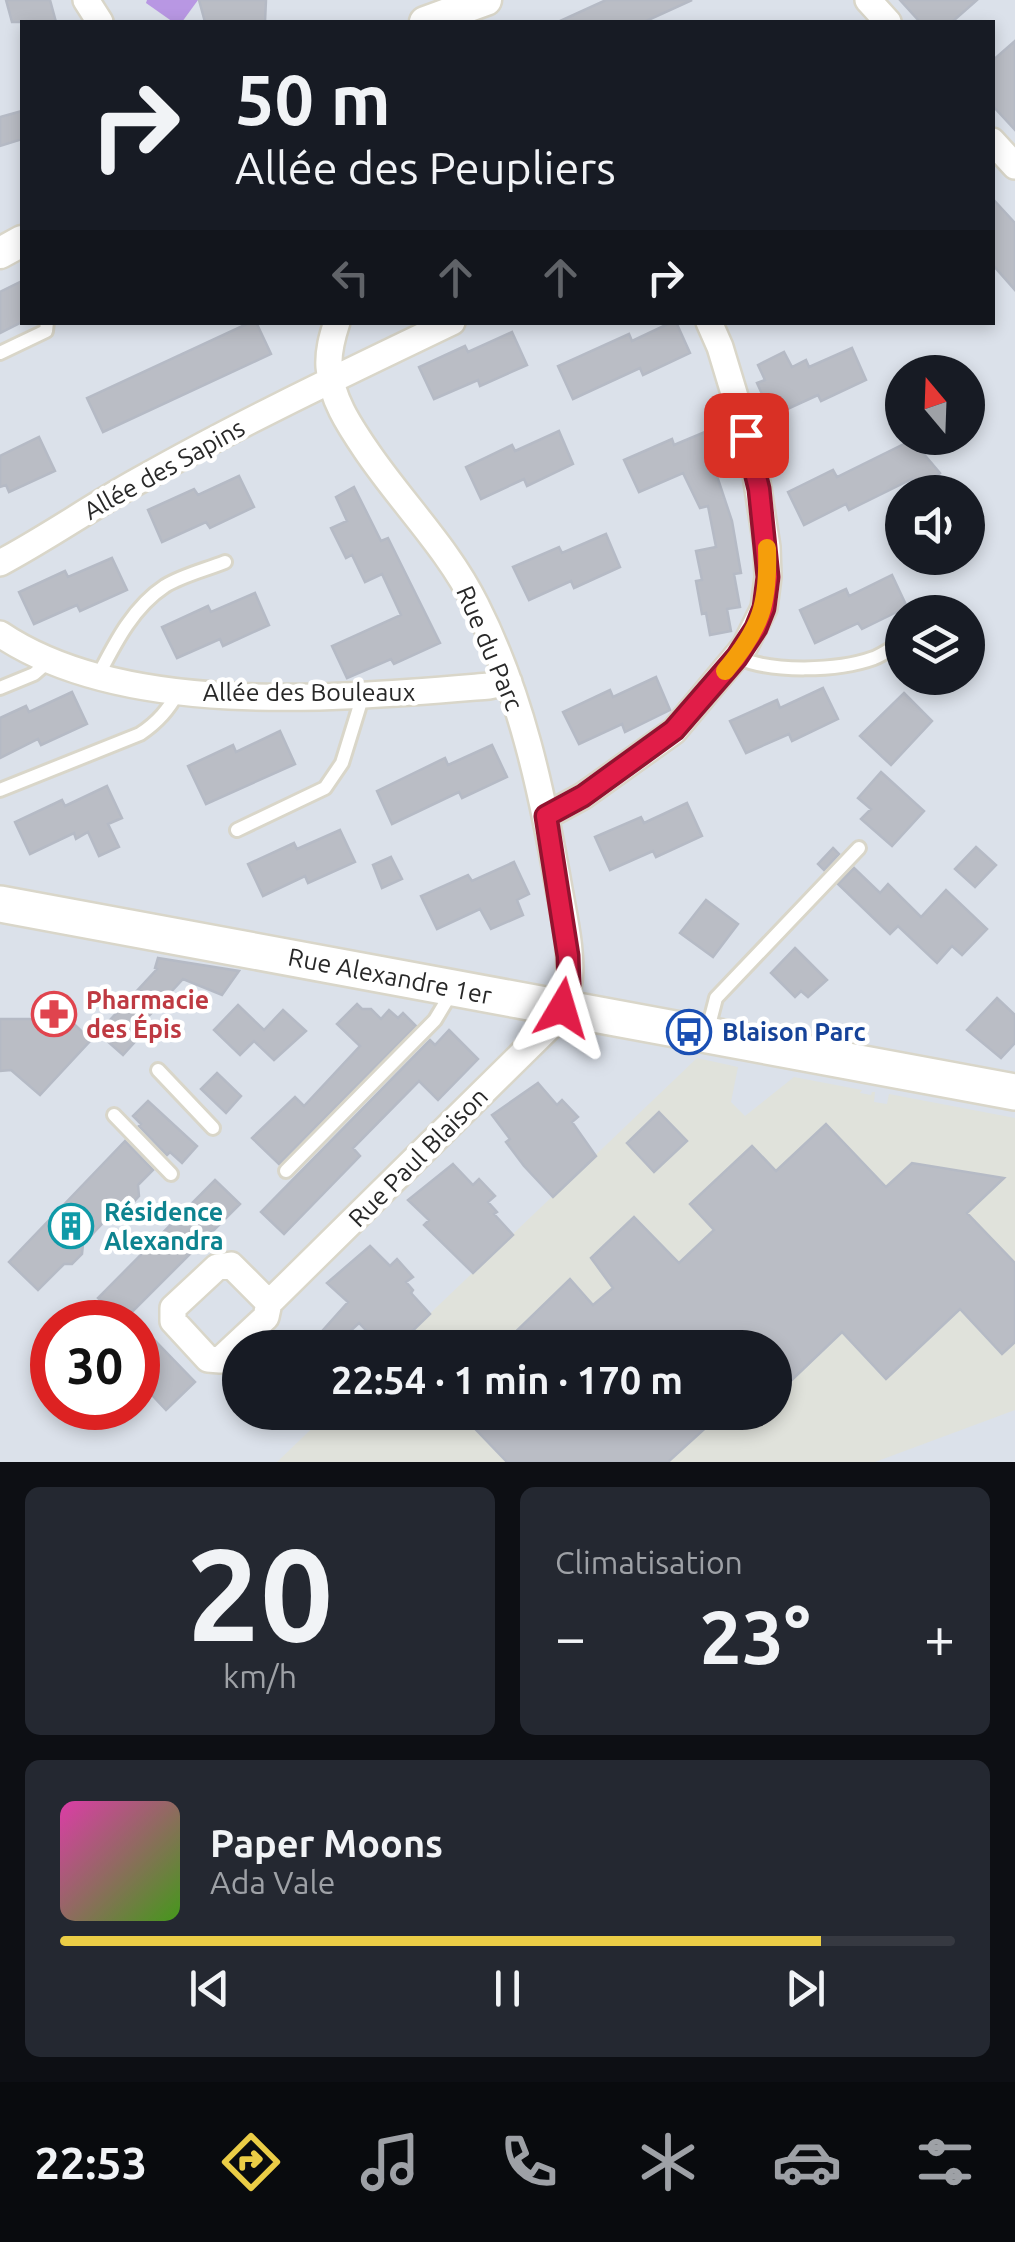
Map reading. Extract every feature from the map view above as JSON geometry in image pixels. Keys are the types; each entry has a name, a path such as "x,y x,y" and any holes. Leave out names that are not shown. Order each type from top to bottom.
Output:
{"main road":[{"name":"Rue Alexandre 1er","path":"0,904 1013,1089"}],"street":[{"path":"431,20 486,0"},
{"path":"868,0 886,20"},
{"path":"995,144 1015,166"},
{"name":"Rue du Parc","path":"336,325 329,353 330,380 342,412 476,603 509,682 546,816 568,956 569,984 562,1008"},
{"name":"Allée des Sapins","path":"0,563 152,473 446,325"},
{"path":"546,816 583,796 674,730 737,657 764,608 766,548 752,456 710,325"},
{"name":"Allée des Bouleaux","path":"0,634 49,660 98,676 179,691 258,697 363,696 509,682"},
{"name":"Rue Paul Blaison","path":"269,1303 548,1028 562,1008"}],"lane":[{"path":"0,353 46,331 47,325"},
{"path":"98,676 118,637 151,597 178,579 225,562"},
{"path":"737,657 752,664 794,668 836,665 874,658 885,652"},
{"path":"0,688 34,674 49,660"},
{"path":"0,790 140,734 158,722 179,691"},
{"path":"237,830 326,788 342,763 363,696"},
{"path":"707,1036 716,998 860,848"},
{"path":"286,1170 434,1020 454,988"},
{"path":"158,1070 213,1128"},
{"path":"114,1115 172,1174"}],"shaded area":[{"path":"198,0 183,20 170,20 146,3"},
{"path":"697,1058 738,1067 731,1102 745,1116 794,1077 862,1090 860,1093 875,1092 874,1102 887,1104 889,1094 1015,1118 1015,1410 875,1462 277,1462 310,1430 792,1430 792,1330 413,1330"}],"building":[{"path":"6,0 50,0 55,20 12,22"},
{"path":"199,0 266,0 265,20 204,20"},
{"path":"606,0 692,0 648,20 562,20"},
{"path":"900,0 977,0 954,20 918,20"},
{"path":"1015,41 1015,130 995,108 995,58"},
{"path":"20,112 20,140 0,146 0,117"},
{"path":"995,201 1015,223 1015,290 995,267"},
{"path":"20,282 20,323 0,333 0,292"},
{"path":"245,325 257,325 271,354 103,432 87,398"},
{"path":"666,325 677,325 690,353 643,375 640,368 573,399 558,366 629,334 632,341"},
{"path":"512,332 527,365 480,386 478,380 434,399 419,367 465,346 468,352"},
{"path":"852,348 866,380 821,401 818,395 772,416 757,383 765,380 758,365 784,352 792,367 806,360 809,367"},
{"path":"717,427 731,459 714,467 732,521 741,573 734,574 740,607 727,609 731,631 710,635 696,581 702,580 696,551 716,547 708,506 700,508 683,473 639,492 624,460 672,439 674,445"},
{"path":"559,431 573,464 527,486 524,479 481,499 466,467 512,445 515,451"},
{"path":"39,437 55,471 9,492 6,485 0,487 0,456"},
{"path":"885,453 925,455 940,473 885,475 885,492 849,510 846,504 804,525 788,492 833,470 837,477"},
{"path":"239,476 254,507 210,528 206,522 162,542 148,510 194,489 198,495"},
{"path":"354,487 381,541 388,538 440,643 394,664 391,659 347,678 332,646 401,615 382,574 365,582 352,555 346,558 331,528 347,521 336,497"},
{"path":"606,534 620,567 574,588 571,581 529,600 513,567 559,547 562,553"},
{"path":"112,558 127,590 80,611 77,605 34,624 19,592 65,571 68,577"},
{"path":"892,575 901,595 885,595 885,618 862,629 858,623 815,643 800,610 846,589 849,596"},
{"path":"255,593 269,625 223,646 220,639 177,658 162,627 208,606 211,612"},
{"path":"656,677 670,710 625,732 622,724 579,744 563,712 610,690 613,697"},
{"path":"823,688 838,719 792,741 789,734 746,753 730,721 777,700 780,708"},
{"path":"72,692 87,724 41,745 38,739 0,758 0,718 26,706 29,712"},
{"path":"902,695 932,721 891,765 860,736"},
{"path":"280,731 295,764 206,804 188,766 233,745 236,752"},
{"path":"492,745 507,777 462,798 459,792 392,824 377,791 445,758 448,765"},
{"path":"881,772 924,811 892,846 861,819 871,809 858,798"},
{"path":"107,786 122,818 108,824 119,847 99,856 88,832 76,839 74,833 30,854 15,822 62,800 65,806"},
{"path":"687,803 702,836 656,857 653,851 610,870 595,837 641,817 644,823"},
{"path":"340,830 355,862 308,883 305,876 263,896 248,864 294,843 297,849"},
{"path":"976,847 996,865 975,887 955,869"},
{"path":"833,848 839,854 824,870 818,864"},
{"path":"391,857 402,879 382,888 373,865"},
{"path":"514,862 529,894 517,900 523,915 491,929 480,909 437,929 421,896 468,875 472,881"},
{"path":"854,868 880,893 888,884 921,917 946,890 987,929 962,955 952,946 937,963 898,926 890,934 838,884"},
{"path":"706,900 738,924 713,957 680,933"},
{"path":"795,948 827,980 808,997 801,991 795,997 771,973"},
{"path":"158,958 239,971 222,995 183,979 146,1019 151,1024 123,1055 98,1033 157,969"},
{"path":"997,998 1015,1015 1015,1043 1001,1058 967,1030"},
{"path":"357,1004 362,1009 371,1009 381,1019 389,1010 398,1018 403,1013 416,1026 279,1164 252,1138 295,1097 304,1106 360,1046 337,1024"},
{"path":"238,1005 264,1030 283,1010 306,1031 274,1060 254,1041 240,1055 214,1030"},
{"path":"35,1008 57,1008 91,1040 40,1095 11,1070 0,1071 0,1019 35,1019"},
{"path":"449,1030 478,1059 438,1100 419,1081 353,1148 360,1156 284,1234 261,1212 430,1040 435,1045"},
{"path":"217,1073 241,1096 226,1113 201,1089"},
{"path":"538,1083 557,1105 562,1100 578,1117 572,1122 596,1156 553,1197 506,1142 510,1139 492,1115"},
{"path":"148,1101 197,1146 182,1163 170,1152 167,1155 133,1116"},
{"path":"659,1112 687,1141 654,1172 627,1143"},
{"path":"826,1124 886,1187 912,1163 1004,1178 967,1213 1015,1263 1015,1342 1002,1354 960,1309 886,1379 842,1332 792,1380 792,1330 518,1330 570,1279 593,1305 613,1288 591,1258 634,1217 679,1263 714,1230 690,1204 752,1146 776,1171"},
{"name":"Résidence Alexandra","path":"125,1141 153,1170 138,1185 139,1196 129,1207 118,1207 83,1244 82,1254 72,1264 64,1264 38,1290 9,1262"},
{"path":"453,1164 473,1185 479,1179 495,1196 488,1202 513,1235 473,1273 424,1225 429,1220 408,1200"},
{"path":"215,1180 240,1204 144,1300 98,1298"},
{"path":"370,1246 390,1266 397,1259 413,1277 406,1282 413,1290 411,1293 430,1314 414,1330 366,1330 359,1323 351,1330 323,1330 348,1302 327,1283"},
{"path":"160,1346 195,1382 166,1410 160,1404"},
{"path":"476,1430 703,1430 668,1462 507,1462"}],"slow traffic":[{"path":"725,671 745,646 764,608 767,548"}],"place":[{"name":"Pharmacie des Épis","path":"54,1014"},
{"name":"Blaison Parc","path":"689,1032"},
{"name":"Résidence Alexandra","path":"71,1226"}],"route":[{"path":"562,1008 569,984 568,956 546,816 583,796 674,730 696,708 756,628 764,608 768,577 759,489 746,435"}]}
